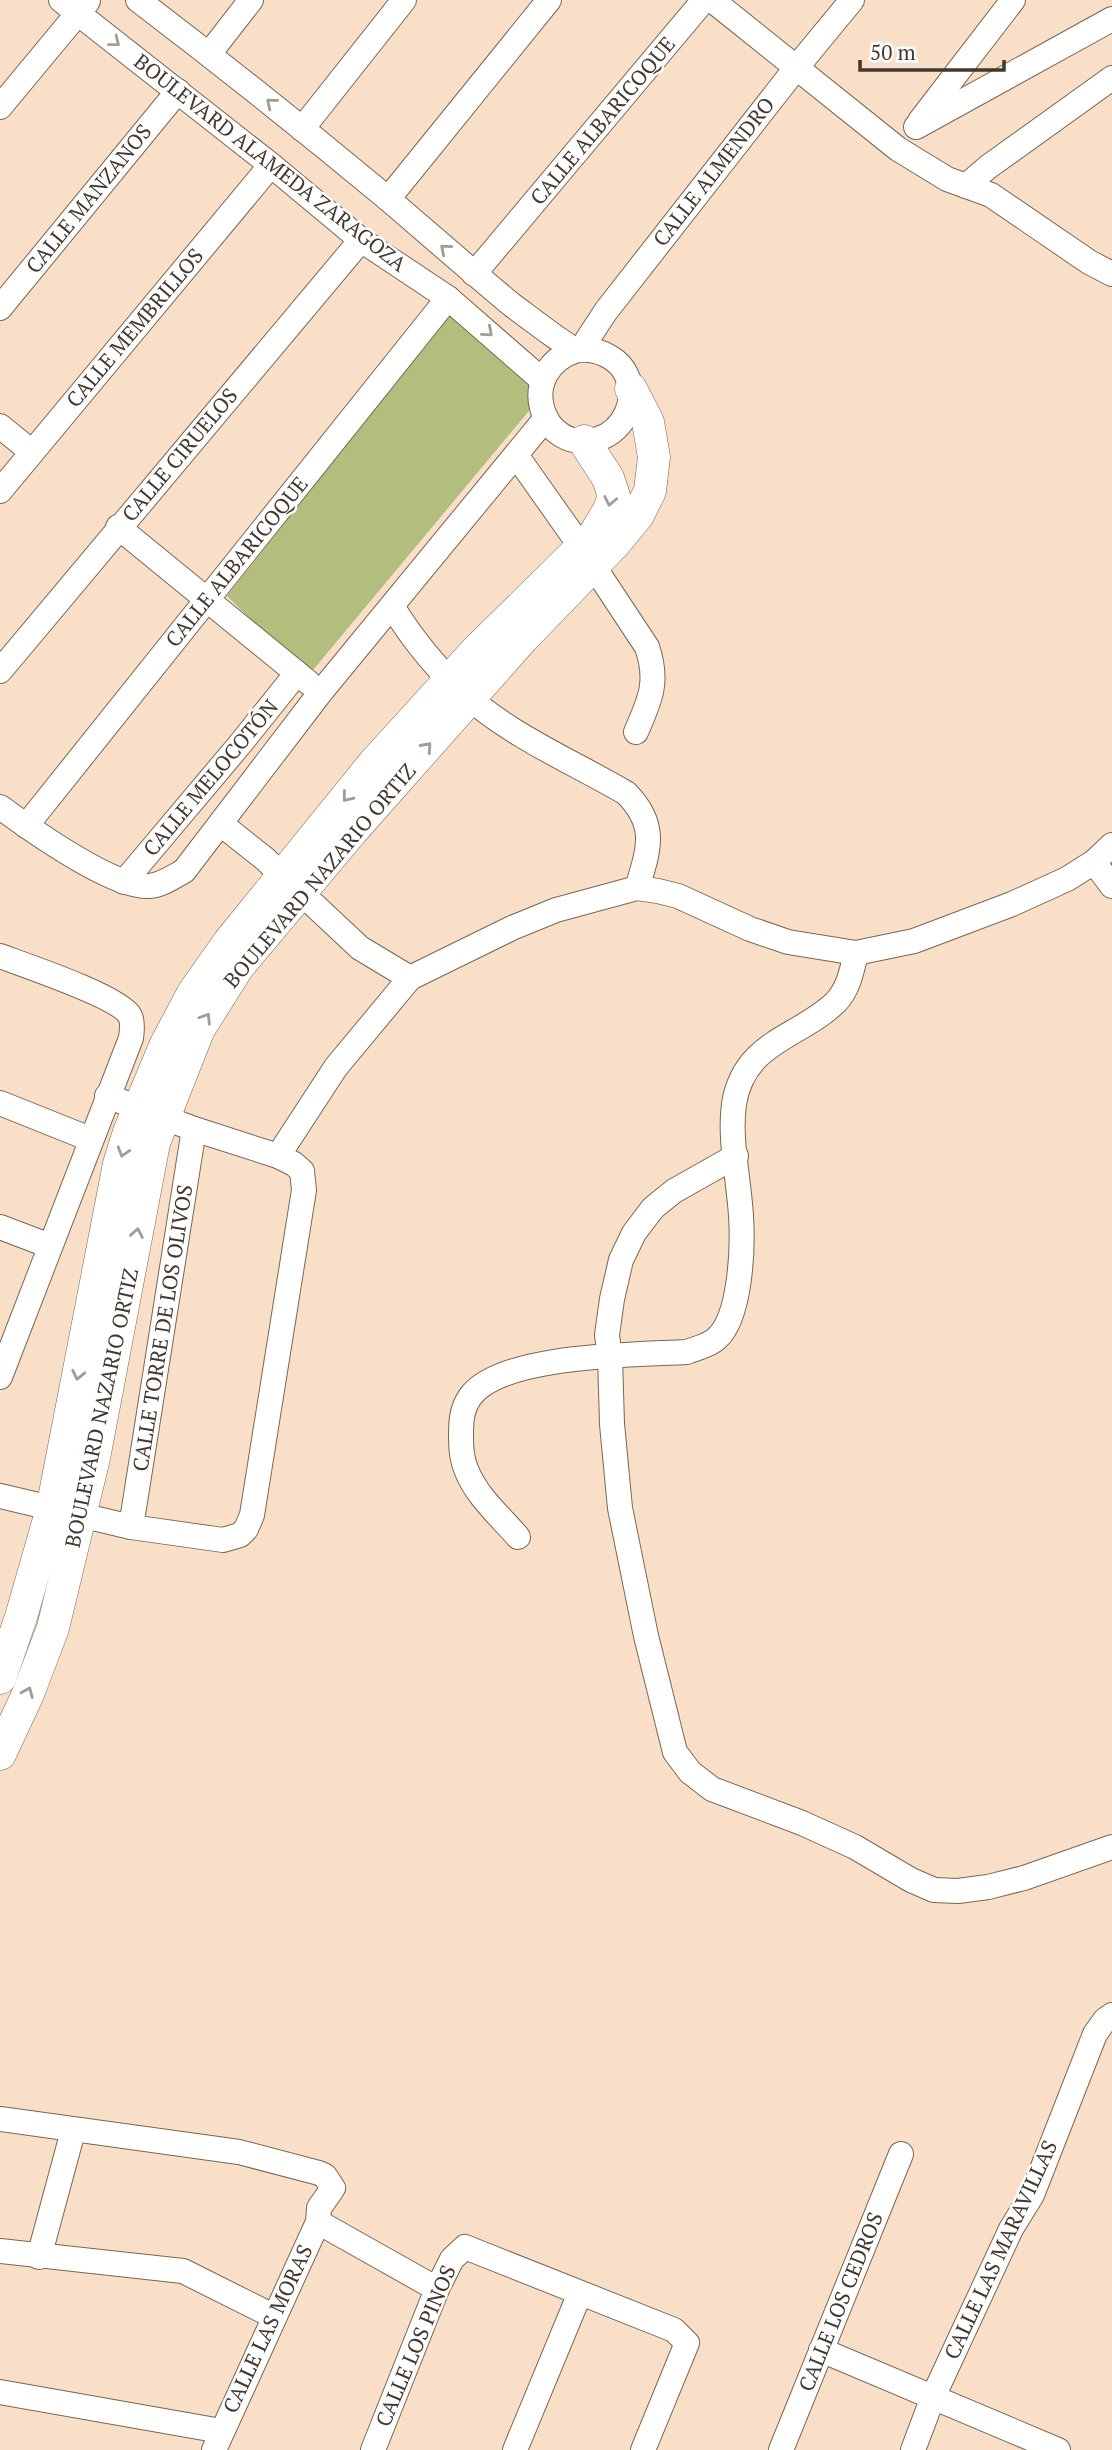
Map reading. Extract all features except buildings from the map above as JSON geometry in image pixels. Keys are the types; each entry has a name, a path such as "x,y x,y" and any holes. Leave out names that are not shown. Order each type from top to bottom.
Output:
{"main road":[{"name":"BOULEVARD NAZARIO ORTIZ","path":"0,1678 21,1617 66,1512 117,1344 154,1143 151,1113 291,884 459,689 523,638 587,556 638,515 649,491 654,457 648,422 631,389"},
{"name":"BOULEVARD NAZARIO ORTIZ","path":"584,441 608,478 614,496 594,535 587,556"},
{"name":"BOULEVARD NAZARIO ORTIZ","path":"0,1754 28,1694 53,1628 66,1512"}],"street":[{"name":"BOULEVARD ALAMEDA ZARAGOZA","path":"138,0 302,128 519,310 583,350 604,353 617,362 631,389"},
{"path":"209,54 251,0"},
{"path":"302,128 404,0"},
{"path":"388,200 549,0"},
{"name":"CALLE ALBARICOQUE","path":"474,274 704,0"},
{"path":"712,0 898,149 947,179 991,195 1089,262 1112,274"},
{"name":"CALLE ALMENDRO","path":"583,350 592,330 852,0"},
{"path":"898,149 1013,0"},
{"name":"BOULEVARD ALAMEDA ZARAGOZA","path":"76,4 361,240 448,298 542,380"},
{"path":"0,107 76,4"},
{"path":"916,127 1112,19"},
{"path":"966,186 988,167 1112,78"},
{"name":"CALLE MANZANOS","path":"0,308 178,91"},
{"name":"CALLE MEMBRILLOS","path":"0,491 271,165"},
{"name":"CALLE CIRUELOS","path":"0,671 361,240"},
{"name":"CALLE ALBARICOQUE","path":"26,826 448,298"},
{"path":"583,350 556,360 542,380 541,406 546,418 556,430 569,438 584,441 607,435 624,420 630,405 631,389"},
{"path":"0,807 26,826 114,879 148,886 164,882 184,871 320,692 546,418"},
{"path":"0,426 32,452"},
{"path":"516,454 647,647 653,665 654,683 649,704 636,732"},
{"path":"118,527 320,692"},
{"path":"392,606 413,640 459,689 509,727 626,793 638,805 648,827 648,851 637,888"},
{"name":"CALLE MELOCOTÓN","path":"124,882 297,673"},
{"path":"221,824 360,948 410,978"},
{"path":"278,1156 336,1067 410,978 512,928 556,910 637,888 678,896 750,929 788,942 856,953 914,941 1012,904 1067,879 1103,853 1112,886"},
{"path":"518,1537 480,1494 465,1469 461,1445 461,1417 471,1396 489,1381 515,1370 550,1363 687,1352 718,1338 732,1314 738,1288 741,1220 733,1135 734,1104 740,1084 753,1062 768,1046 837,1001 848,984 856,953"},
{"path":"0,956 89,990 121,1007 130,1016 131,1038 2,1364"},
{"path":"0,1496 131,1527 223,1540 240,1535 252,1515 304,1190 302,1171 278,1156 194,1129 107,1096"},
{"path":"0,1103 90,1139"},
{"name":"CALLE TORRE DE LOS OLIVOS","path":"131,1527 194,1129"},
{"path":"736,1156 674,1191 653,1208 634,1233 621,1260 611,1299 607,1335 620,1508 643,1626 676,1752 690,1772 712,1789 802,1823 855,1847 911,1880 934,1890 958,1891 988,1887 1024,1878 1112,1847"},
{"path":"0,1227 50,1246"},
{"name":"CALLE LAS MARAVILLAS","path":"913,2450 933,2397 1011,2229 1032,2195 1095,2034 1112,2015"},
{"path":"0,2119 73,2131 38,2257"},
{"name":"CALLE LAS MORAS","path":"73,2131 239,2152 319,2173 325,2176 333,2188 318,2215 217,2440"},
{"name":"CALLE LOS CEDROS","path":"781,2450 901,2154"},
{"path":"318,2215 438,2290"},
{"name":"CALLE LOS PINOS","path":"373,2450 452,2259 465,2247 580,2293"},
{"path":"0,2251 183,2271 273,2316"},
{"path":"514,2450 580,2293 674,2330 687,2343 643,2450"},
{"path":"821,2350 1055,2449"},
{"path":"0,2392 217,2440"}],"green space":[{"path":"448,315 528,376 533,406 308,676 227,596"}]}
